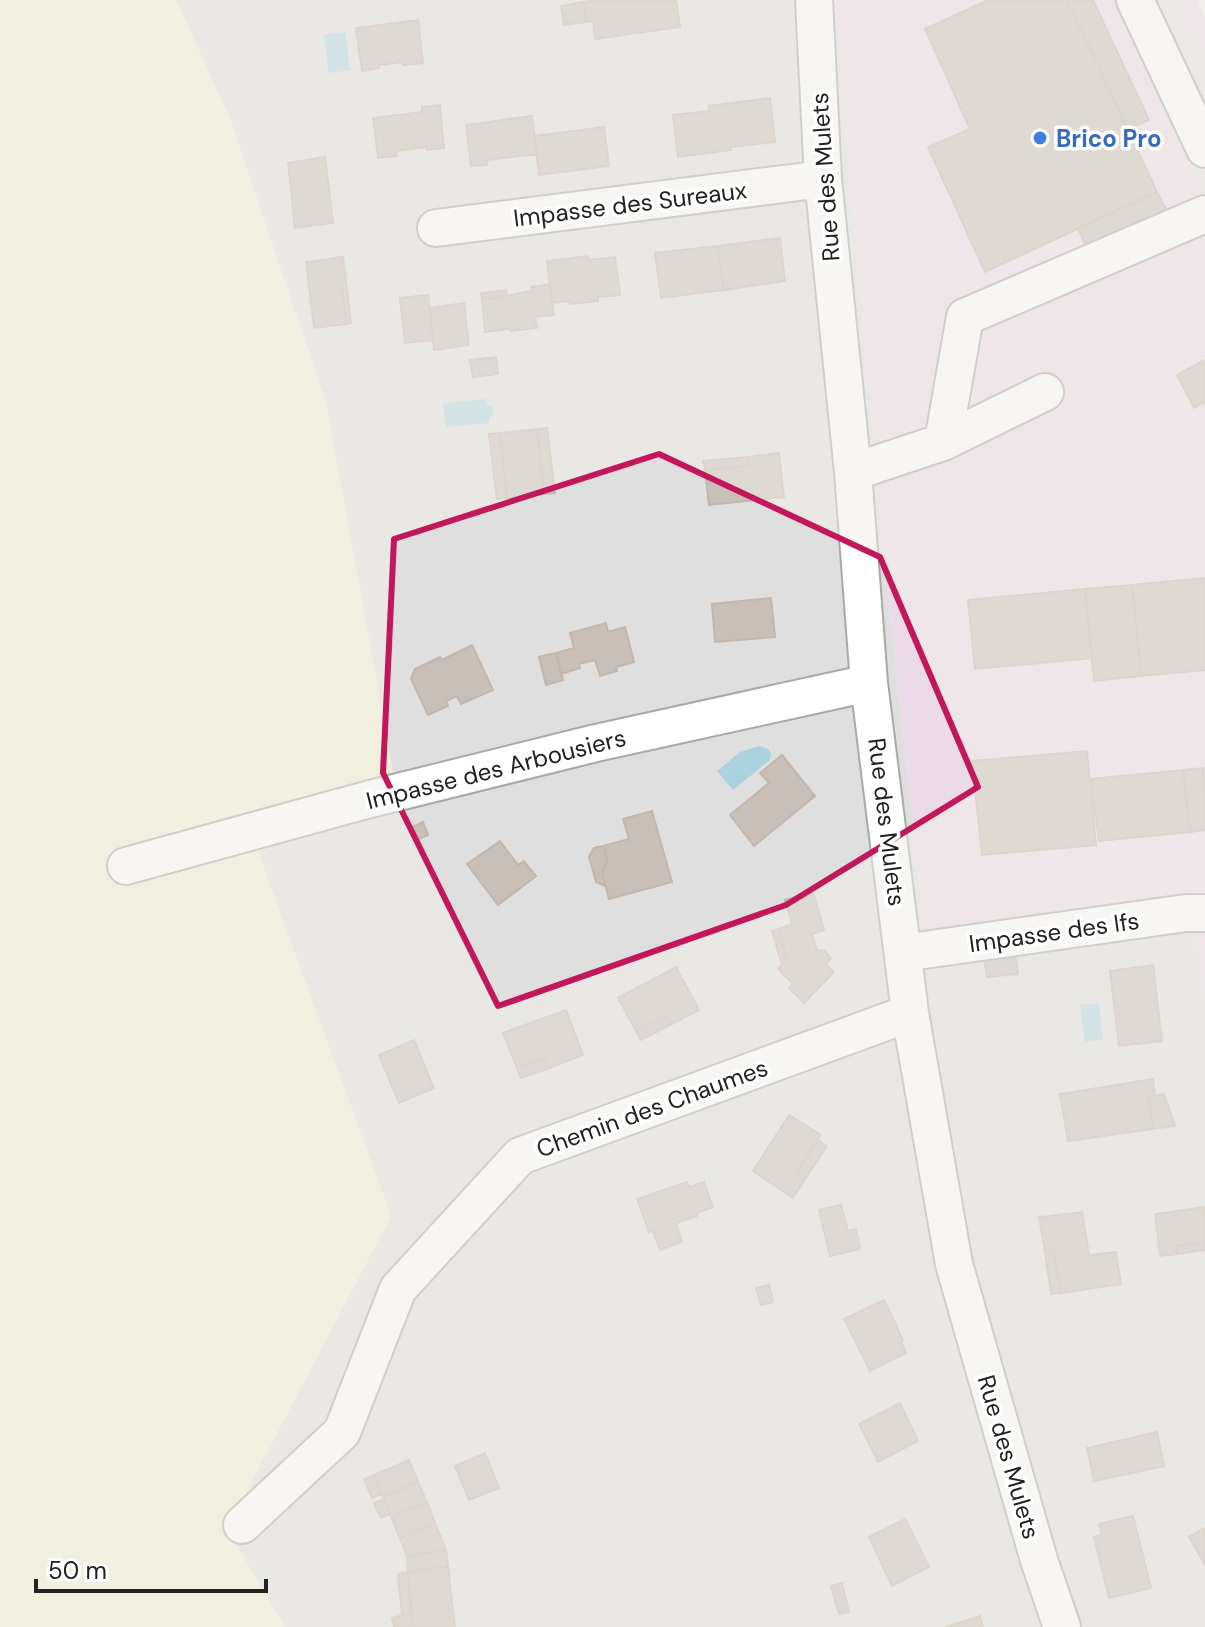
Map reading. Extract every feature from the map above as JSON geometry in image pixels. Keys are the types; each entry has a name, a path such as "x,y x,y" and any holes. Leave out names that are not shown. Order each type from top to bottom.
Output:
{"street":[{"name":"Rue des Mulets","path":"814,0 823,179 853,472 869,683 910,1013 954,1264 1039,1560 1062,1627"},
{"path":"1135,0 1205,149"},
{"name":"Impasse des Sureaux","path":"436,228 823,179"},
{"path":"943,442 965,317 1205,214"},
{"path":"853,472 943,442 1045,392"},
{"name":"Impasse des Arbousiers","path":"126,866 370,799 581,746 869,683"},
{"name":"Impasse des Ifs","path":"903,953 1186,913 1205,913"},
{"name":"Chemin des Chaumes","path":"242,1525 342,1432 398,1289 520,1156 910,1013"}],"highlighted area":[{"path":"659,454 880,557 978,787 786,905 498,1006 383,773 394,539"}],"shaded area":[{"path":"176,0 835,0 883,547 924,926 1194,898 1205,997 1205,1627 285,1627 226,1529 391,1216 254,841 399,804 326,404 231,121"},
{"path":"835,0 1198,0 1205,16 1205,997 1194,898 924,927 883,547"},
{"path":"1115,0 1178,0 1205,59 1205,201"}],"green space":[{"path":"0,0 176,0 231,121 326,404 399,804 254,842 391,1216 227,1529 285,1627 0,1627"}],"water":[{"path":"345,32 350,70 329,73 324,35"},
{"path":"487,399 487,404 494,409 489,423 446,427 443,404"},
{"path":"760,746 771,753 770,760 733,790 717,771 740,752"},
{"path":"1099,1003 1103,1039 1085,1042 1080,1005"}],"building":[{"path":"676,0 680,27 595,39 593,21 586,22 584,2"},
{"name":"Brico Pro","path":"988,0 1067,0 1157,192 985,272 928,147 970,129 925,29"},
{"path":"1067,0 1093,0 1149,120 1128,129"},
{"path":"584,2 586,22 564,25 561,6"},
{"path":"418,20 423,63 379,65 379,68 362,71 356,28"},
{"path":"770,98 775,142 678,157 673,115 709,111 709,106"},
{"path":"440,105 444,148 396,151 397,156 378,158 373,118 422,112 422,107"},
{"path":"532,116 537,154 487,160 487,165 471,166 466,125"},
{"path":"604,127 609,166 539,175 534,136"},
{"path":"325,157 333,223 295,228 288,163"},
{"path":"1157,192 1168,213 1088,250 1078,229"},
{"path":"780,238 785,281 724,290 717,246"},
{"path":"717,246 724,290 661,298 655,253"},
{"path":"588,256 589,260 615,257 620,295 598,297 598,301 552,303 547,261"},
{"path":"343,257 347,288 342,289 346,324 314,328 306,262"},
{"path":"550,284 554,315 535,317 537,328 485,332 482,300 532,291 531,287"},
{"path":"347,288 351,323 346,324 342,289"},
{"path":"506,290 507,297 482,300 481,293"},
{"path":"428,295 433,340 405,343 400,298"},
{"path":"464,303 469,345 434,350 430,308"},
{"path":"496,357 498,374 473,377 470,360"},
{"path":"1205,360 1205,402 1194,408 1177,375"},
{"path":"547,428 555,493 544,494 537,429"},
{"path":"537,429 544,494 507,498 500,433"},
{"path":"500,433 507,498 497,499 489,434"},
{"path":"779,453 784,497 709,505 705,470 748,466 747,457"},
{"path":"747,457 748,466 705,470 703,461"},
{"path":"1205,578 1205,670 1141,676 1132,585"},
{"path":"1132,585 1141,676 1094,681 1085,589"},
{"path":"1085,589 1092,658 975,669 968,600"},
{"path":"771,598 775,637 715,642 712,604"},
{"path":"606,623 608,632 625,627 634,662 600,676 595,660 561,674 556,653 574,648 570,633"},
{"path":"472,645 493,690 461,704 457,696 446,701 448,706 428,715 411,679 415,669"},
{"path":"556,653 563,680 546,685 539,657"},
{"path":"1087,751 1096,845 982,855 972,761"},
{"path":"782,755 815,796 754,846 730,815 769,783 760,773"},
{"path":"1203,768 1205,830 1190,832 1183,770"},
{"path":"1183,770 1190,832 1099,841 1091,779"},
{"path":"652,811 672,882 609,899 602,873 607,862 603,846 629,839 623,819"},
{"path":"423,822 428,835 417,840 412,827"},
{"path":"500,841 518,865 524,861 536,876 498,905 467,864"},
{"path":"603,846 607,862 602,873 605,886 596,882 589,857 594,848"},
{"path":"813,892 824,930 812,934 817,950 825,951 831,958 826,964 834,972 804,1003 789,988 793,984 778,969 787,959 778,929 792,924 785,900"},
{"path":"778,929 787,959 782,965 772,931"},
{"path":"1015,954 1018,974 987,977 984,958"},
{"path":"1153,965 1162,1041 1119,1046 1110,971"},
{"path":"676,967 699,1010 672,1024 667,1016 636,1031 618,998"},
{"path":"566,1010 583,1055 547,1069 543,1058 517,1068 503,1033"},
{"path":"667,1016 672,1024 641,1040 636,1031"},
{"path":"414,1040 434,1088 399,1103 379,1055"},
{"path":"543,1058 547,1069 521,1078 517,1068"},
{"path":"1153,1079 1155,1095 1148,1097 1153,1129 1068,1141 1060,1094"},
{"path":"1164,1094 1175,1126 1153,1129 1148,1097"},
{"path":"789,1115 821,1135 796,1174 804,1181 793,1198 753,1171"},
{"path":"818,1140 827,1146 804,1181 796,1174"},
{"path":"687,1182 689,1187 704,1182 713,1207 676,1223 682,1242 660,1250 653,1231 649,1232 637,1199"},
{"path":"841,1205 848,1231 856,1229 860,1249 830,1256 819,1210"},
{"path":"1205,1207 1205,1243 1176,1246 1177,1254 1160,1256 1155,1214"},
{"path":"1082,1212 1089,1255 1116,1252 1121,1284 1061,1293 1053,1250 1045,1252 1039,1217"},
{"path":"1205,1243 1205,1250 1177,1254 1176,1246"},
{"path":"1053,1250 1061,1293 1051,1294 1045,1252"},
{"path":"769,1285 773,1302 761,1305 756,1288"},
{"path":"884,1300 906,1353 870,1371 844,1319"},
{"path":"900,1403 918,1441 878,1462 859,1424"},
{"path":"1157,1432 1164,1466 1094,1481 1087,1448"},
{"path":"485,1453 499,1488 469,1500 455,1466"},
{"path":"409,1460 418,1482 383,1497 374,1475"},
{"path":"374,1475 382,1494 372,1498 364,1479"},
{"path":"418,1482 427,1502 391,1517 383,1497"},
{"path":"384,1499 390,1514 381,1518 374,1503"},
{"path":"427,1502 435,1523 400,1538 391,1517"},
{"path":"1133,1516 1151,1588 1109,1598 1094,1537 1102,1535 1099,1524"},
{"path":"905,1519 929,1567 892,1586 869,1537"},
{"path":"435,1523 446,1550 407,1556 400,1538"},
{"path":"1205,1528 1205,1565 1189,1537"},
{"path":"446,1550 448,1566 408,1572 407,1556"},
{"path":"448,1566 455,1627 413,1627 408,1572"},
{"path":"408,1572 411,1613 402,1616 398,1574"},
{"path":"842,1583 849,1612 839,1614 831,1586"},
{"path":"411,1613 413,1627 394,1627 392,1618"},
{"path":"980,1616 983,1627 945,1627"}],"place":[{"name":"Brico Pro","path":"1040,138"}]}
